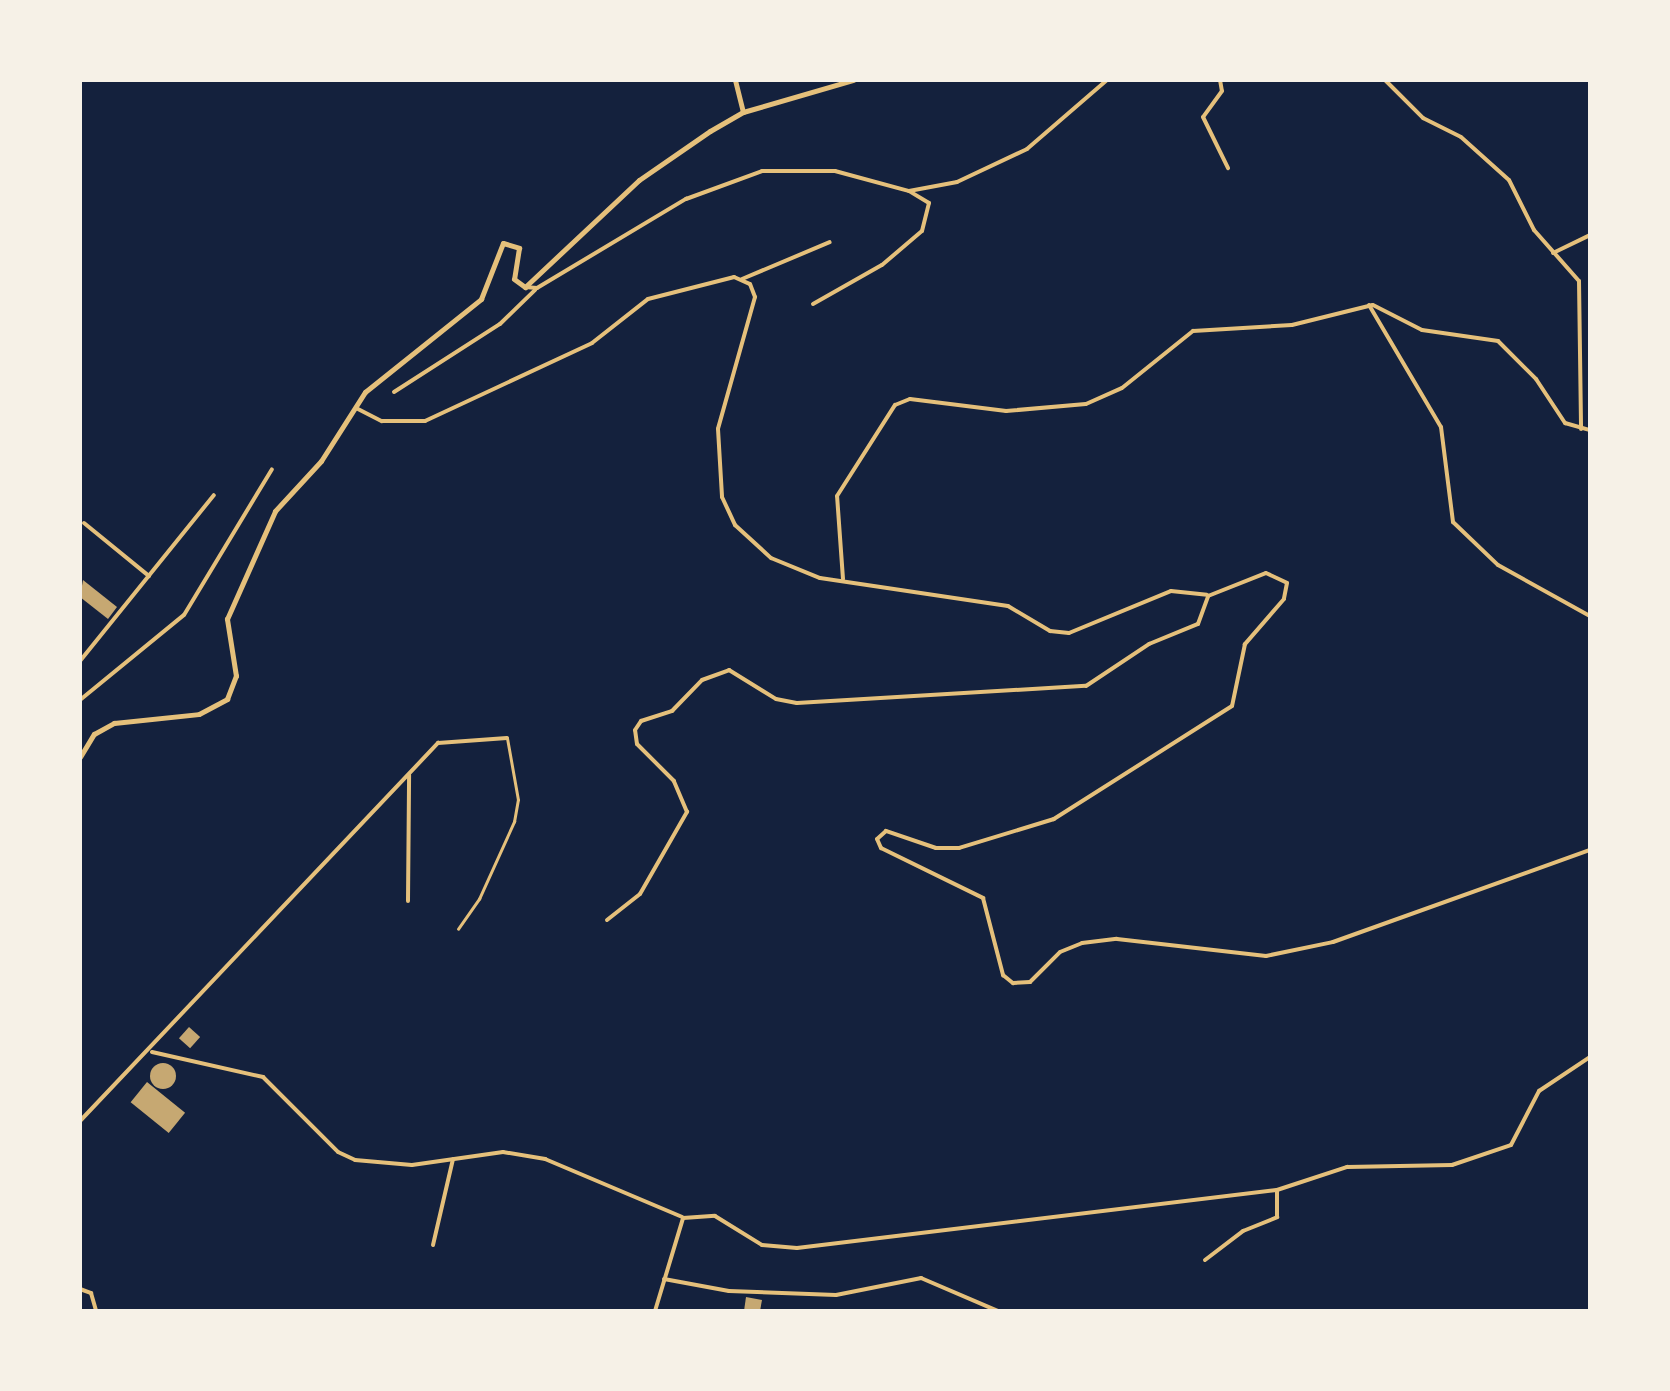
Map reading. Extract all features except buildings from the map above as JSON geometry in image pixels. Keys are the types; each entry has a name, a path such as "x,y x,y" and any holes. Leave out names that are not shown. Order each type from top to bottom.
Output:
{"street":[{"path":"735,80 743,112"},
{"path":"525,286 640,180 743,112 853,80"},
{"path":"909,191 957,182 1027,149 1107,80"},
{"path":"1220,80 1222,90 1203,117 1228,168"},
{"path":"1385,80 1423,118 1461,137 1509,180 1553,253 1583,289 1581,429"},
{"path":"394,392 500,324 536,288 686,198 762,171 835,171 909,191 929,203 922,231 868,274 813,304"},
{"path":"1553,253 1590,235"},
{"path":"356,408 382,420 424,422 604,336 648,300 725,278 742,279 830,242"},
{"path":"80,757 94,734 114,723 199,714 227,699 236,668 226,625 254,553 276,510 321,462 378,379 481,299 503,243 519,248 514,279 536,288"},
{"path":"742,279 754,296 718,429 726,513 771,558 820,578 987,601 1050,632 1068,633 1171,591 1208,596 1272,572 1286,583 1284,599 1242,651 1238,702 1054,819 959,848 936,848 886,832 879,836 881,848 983,898 1003,975 1021,985 1082,943 1116,939 1266,956 1333,942 1590,850"},
{"path":"843,579 837,496 895,405 910,399 1006,410 1086,404 1122,388 1193,331 1292,325 1368,304 1422,330 1498,341 1536,380 1564,424 1590,430"},
{"path":"1368,304 1440,426 1453,522 1498,565 1590,616"},
{"path":"80,700 184,614 272,469"},
{"path":"80,661 214,495"},
{"path":"84,522 149,576"},
{"path":"606,920 640,894 687,812 682,792 637,744 635,730 641,721 672,711 720,670 797,703 1086,686 1149,644 1198,624 1208,596"},
{"path":"80,1121 152,1052 438,742 507,738"},
{"path":"408,775 408,901"},
{"path":"152,1052 264,1076 338,1152 355,1160 412,1165 503,1152 546,1159 683,1218 715,1216 782,1249 1277,1190 1346,1167 1452,1166 1501,1152 1539,1091 1590,1057"},
{"path":"433,1245 453,1158"},
{"path":"1204,1260 1243,1231 1277,1217 1277,1190"},
{"path":"655,1311 683,1218"},
{"path":"664,1279 729,1291 836,1294 922,1278 998,1311"},
{"path":"80,1289 92,1293 96,1311"}],"lane":[{"path":"458,929 514,822 518,800 507,738"},
{"path":"1504,1311 1516,1311"}]}
